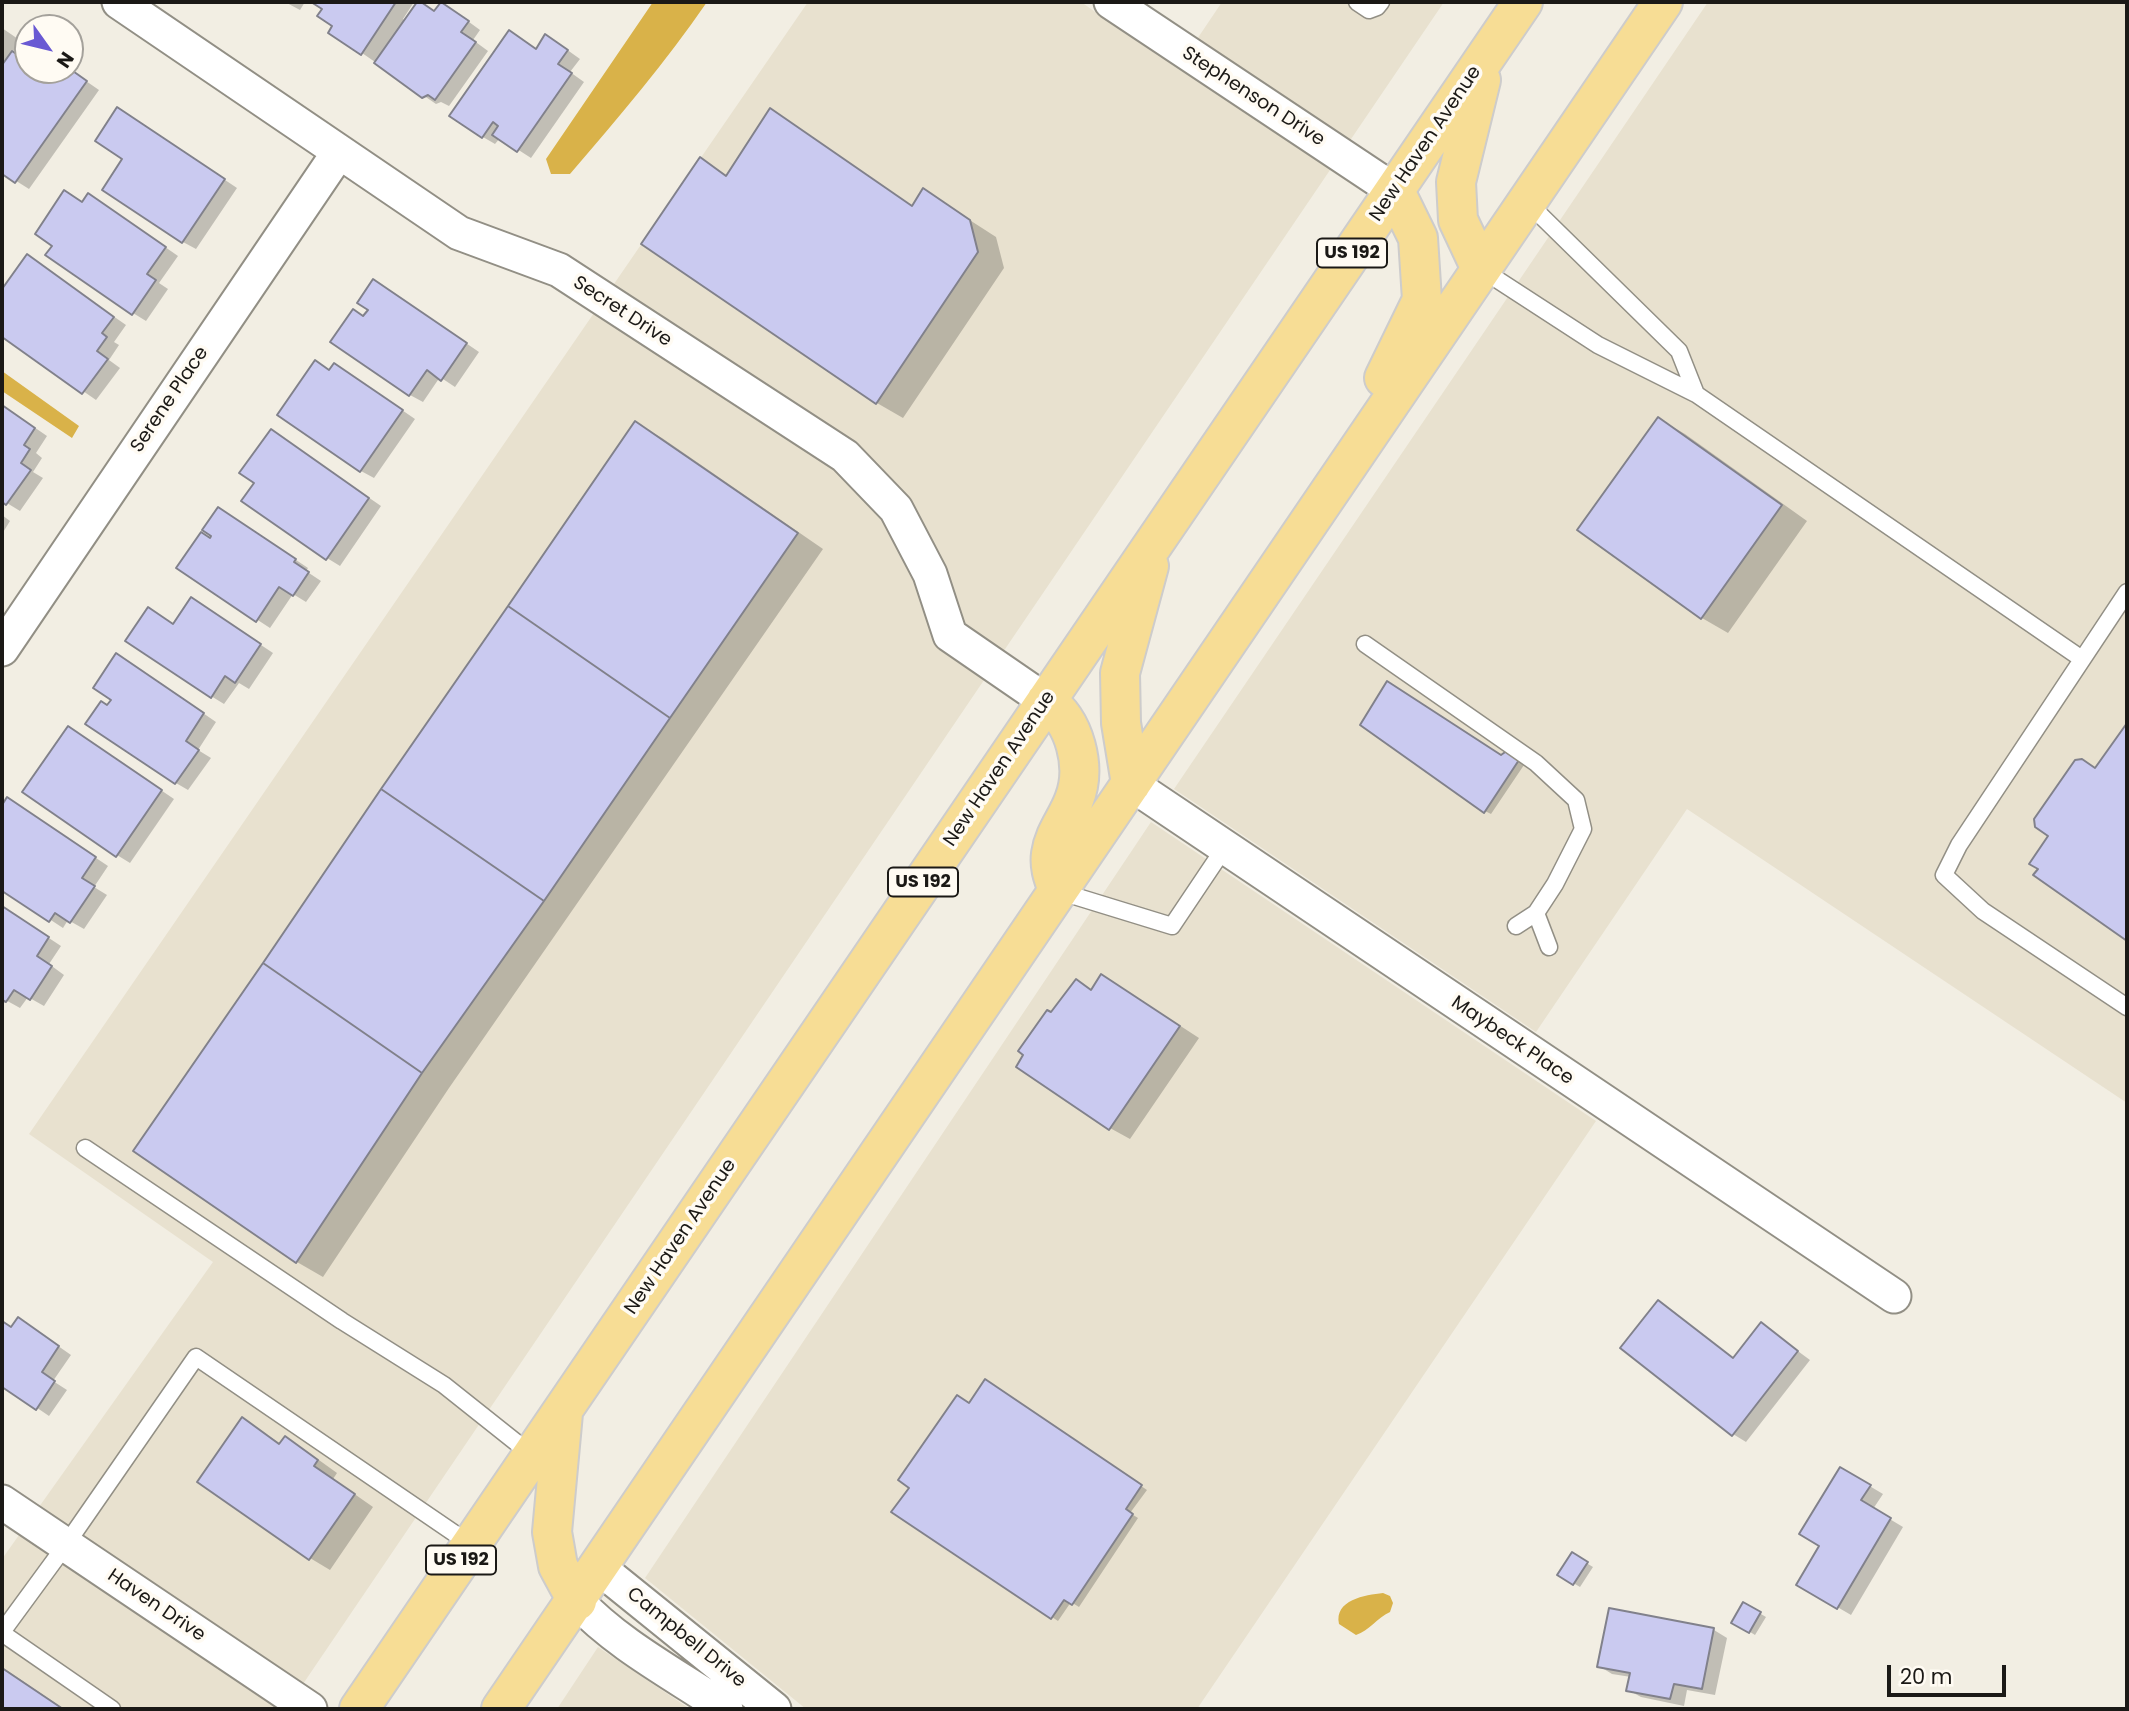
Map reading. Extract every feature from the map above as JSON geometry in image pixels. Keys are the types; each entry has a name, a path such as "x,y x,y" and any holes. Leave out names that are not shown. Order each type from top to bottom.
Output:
{"main road":[{"name":"New Haven Avenue","path":"359,1709 1522,2"},
{"path":"501,1709 1663,2"},
{"path":"1481,269 1458,220 1456,182 1487,55"},
{"path":"1317,512 1422,300 1418,238 1395,191"},
{"path":"1131,784 1121,723 1120,673 1157,537"},
{"path":"1046,701 1067,725 1079,760 1075,798 1061,822 1051,854 1050,869 1058,891"},
{"path":"563,1410 552,1532 558,1566 577,1601"}],"street":[{"name":"Secret Drive","path":"119,2 459,233 559,270 845,456 895,509 930,574 950,635 1046,701"},
{"name":"Stephenson Drive","path":"1111,2 1395,191"},
{"name":"Serene Place","path":"2,649 340,152"},
{"name":"Maybeck Place","path":"1131,784 1894,1296"},
{"name":"Haven Drive","path":"2,1502 310,1709"},
{"name":"Campbell Drive","path":"598,1567 774,1709"},
{"name":"Campbell Drive","path":"577,1601 614,1634 726,1709"}],"lane":[{"path":"1357,2 1369,10 1381,2"},
{"path":"1527,201 1679,351 1696,394"},
{"path":"1481,269 1598,345 1696,394 2082,659"},
{"path":"2127,592 1959,845 1944,875 1983,911 2127,1007"},
{"path":"1365,644 1536,763 1576,800 1583,829 1555,884 1536,913 1516,926"},
{"path":"1058,891 1172,926 1225,847"},
{"path":"1536,913 1549,947"},
{"path":"85,1148 342,1321 444,1385 532,1455"},
{"path":"111,1709 2,1632 196,1357 471,1545"}],"shaded area":[{"path":"653,2 707,2 624,111 570,174 551,174 546,159"},
{"path":"808,2 1081,2 1160,57 1172,62 1187,54 1222,2 1444,2 286,1709 2,1709 2,1559 213,1262 29,1134"},
{"path":"1708,2 2127,2 2127,1103 1687,809 1536,1032 1174,789"},
{"path":"2,371 79,426 72,438 2,391"},
{"path":"1151,822 1596,1121 1197,1709 806,1709 645,1578"},
{"path":"1383,1593 1390,1596 1393,1603 1390,1612 1365,1631 1356,1635 1339,1624 1341,1609 1346,1604 1360,1597"},
{"path":"598,1647 690,1709 557,1709"}],"building":[{"path":"311,2 396,2 361,55 328,33 332,26 317,16 322,9"},
{"path":"417,2 434,11 441,2 469,21 461,32 476,42 435,100 428,95 422,98 374,63"},
{"path":"509,30 536,49 545,34 568,50 558,64 572,73 517,152 492,135 498,126 493,122 482,138 449,116"},
{"path":"12,51 14,52 14,84 84,84 84,79 87,81 15,183 2,174 2,65"},
{"path":"117,107 225,179 182,243 102,190 122,159 95,141"},
{"path":"770,108 912,206 923,188 970,220 978,252 876,404 641,244 700,157 726,176"},
{"path":"64,190 82,202 88,193 166,247 147,274 156,280 132,315 45,255 52,246 35,234"},
{"path":"27,254 114,317 102,333 107,337 97,351 108,359 82,394 2,337 2,289"},
{"path":"373,279 467,343 441,381 427,370 409,396 330,342 353,309 363,316 368,310 357,303"},
{"path":"315,360 329,370 334,363 403,410 360,472 277,415"},
{"path":"2,405 35,428 24,445 30,449 21,463 31,470 6,505 2,502"},
{"path":"1658,417 1782,505 1701,619 1577,530"},
{"path":"635,421 798,533 670,718 508,606"},
{"path":"271,429 369,498 326,560 241,501 254,483 239,473"},
{"path":"218,507 296,559 294,562 309,572 293,596 279,587 256,622 176,568 201,532 210,538 211,536 202,530"},
{"path":"191,597 261,644 235,683 225,676 211,698 125,641 148,607 173,624"},
{"path":"508,606 670,718 544,901 381,789"},
{"path":"116,653 204,713 186,741 199,750 175,784 85,724 101,701 107,705 111,700 93,688"},
{"path":"1387,681 1501,755 1508,750 1519,760 1484,813 1360,725"},
{"path":"2127,723 2127,941 2033,875 2038,869 2029,864 2048,836 2035,827 2034,819 2075,760 2082,759 2095,768"},
{"path":"68,726 162,790 116,857 22,792"},
{"path":"381,789 544,901 422,1073 263,963"},
{"path":"7,797 96,857 82,878 95,886 70,923 55,913 49,922 2,891 2,805"},
{"path":"2,906 49,937 37,956 52,966 30,1000 14,990 6,1002 2,1000"},
{"path":"263,963 422,1073 296,1263 133,1151"},
{"path":"1101,974 1180,1026 1109,1130 1016,1067 1023,1055 1018,1051 1047,1010 1051,1012 1076,979 1091,990"},
{"path":"1658,1300 1733,1358 1761,1322 1798,1351 1732,1436 1620,1348"},
{"path":"18,1317 59,1346 42,1372 55,1381 36,1410 2,1387 2,1321 11,1327"},
{"path":"985,1379 1142,1485 1126,1509 1133,1514 1072,1605 1064,1600 1051,1619 891,1512 909,1488 898,1480 957,1395 969,1403"},
{"path":"242,1417 279,1444 285,1436 318,1460 314,1466 355,1494 309,1560 197,1482"},
{"path":"1840,1467 1871,1485 1861,1500 1891,1518 1837,1609 1796,1585 1819,1546 1799,1534"},
{"path":"1572,1552 1588,1562 1573,1585 1557,1575"},
{"path":"1743,1602 1761,1612 1749,1633 1731,1623"},
{"path":"1609,1608 1714,1628 1702,1689 1674,1684 1670,1699 1626,1691 1630,1673 1597,1667"},
{"path":"2,1668 63,1709 2,1709"}]}
